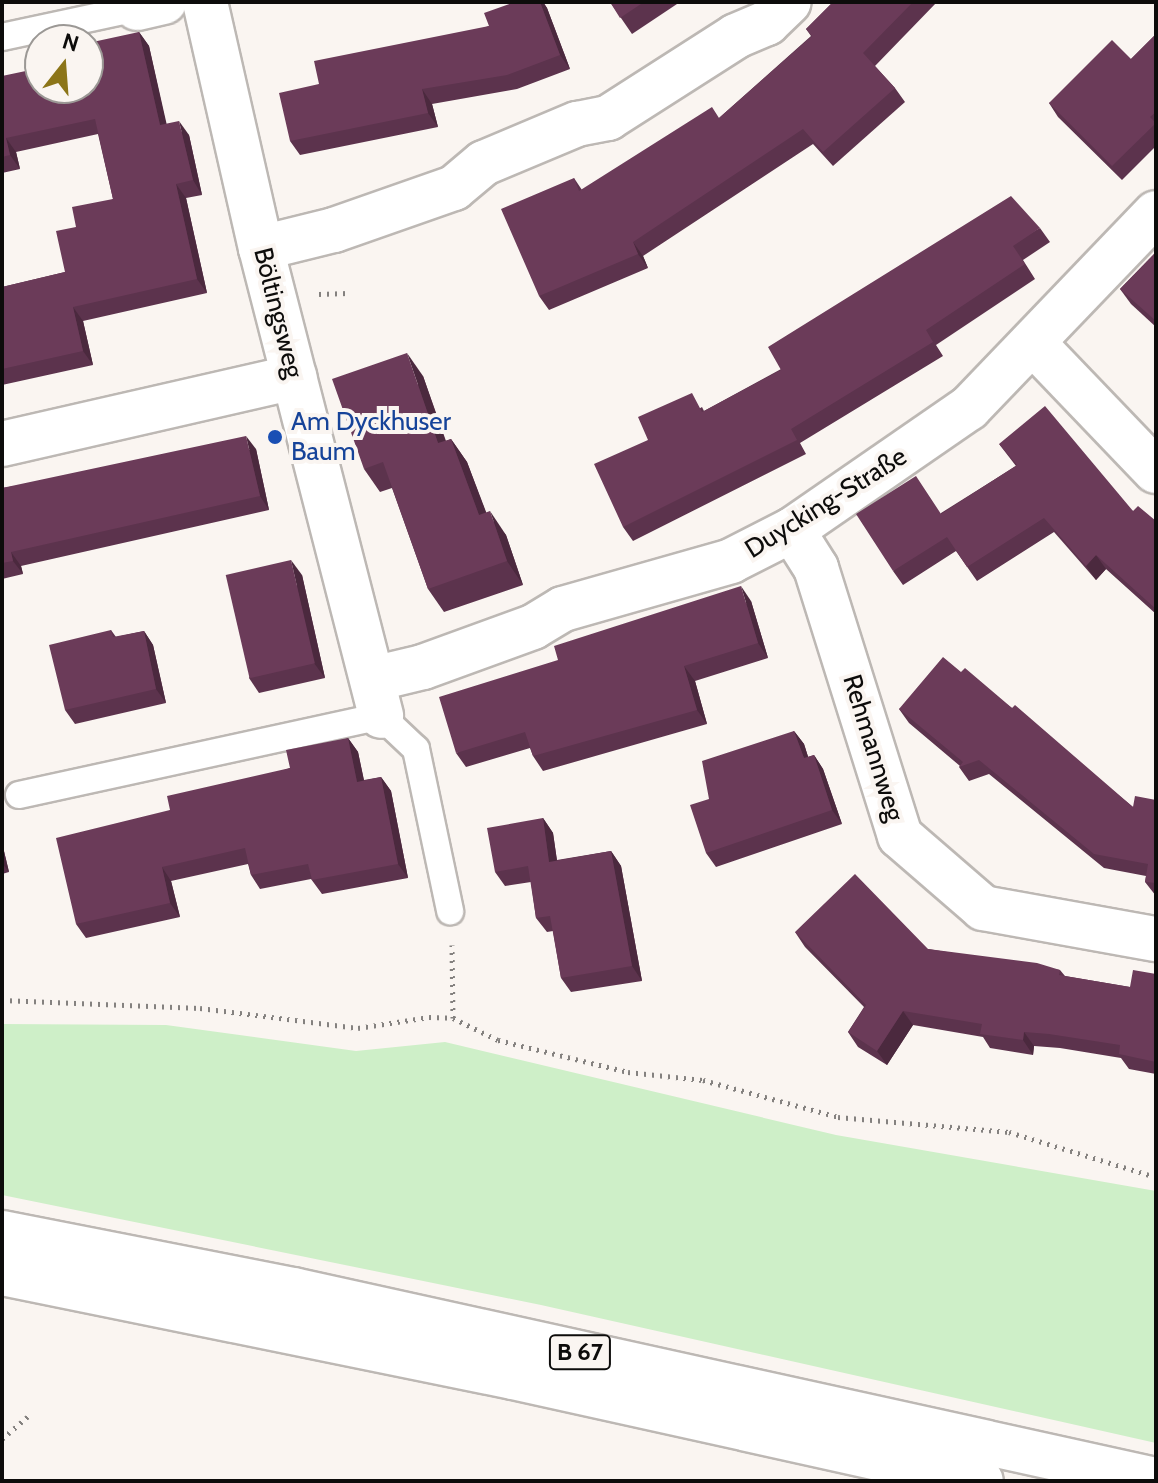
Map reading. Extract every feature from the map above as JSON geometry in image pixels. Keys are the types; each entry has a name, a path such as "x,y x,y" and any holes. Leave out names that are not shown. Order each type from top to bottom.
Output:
{"main road":[{"name":"Böltingsweg","path":"205,2 261,248 377,698"},
{"path":"261,248 334,230 454,188 484,163 577,124 608,118 736,36 767,23 789,2"},
{"name":"Duycking-Straße","path":"377,698 423,667 533,627 563,609 731,561 792,530 969,408 1034,344 1156,213"},
{"path":"1034,344 1156,471"},
{"path":"2,444 294,377"},
{"name":"Rehmannweg","path":"792,530 816,568 900,836 983,908 1156,939"},
{"name":"B 67","path":"2,1233 308,1293 1156,1480"},
{"name":"B 67","path":"2,1273 513,1377 981,1481"}],"lane":[{"path":"2,37 150,5"},
{"path":"19,795 377,698 416,749 450,911"}],"path":[{"path":"450,911 453,1018"},
{"path":"2,1000 200,1008 358,1028 429,1017 453,1018 498,1040 628,1072 703,1080 838,1117 1009,1132 1156,1177"},
{"path":"2,1439 30,1415"}],"green space":[{"path":"2,1024 166,1025 356,1051 445,1042 836,1135 1156,1191 1156,1443 541,1305 2,1195"}],"building":[{"path":"515,2 540,2 560,55 507,75 422,89 428,113 290,141 279,93 319,84 314,61 489,26 484,13"},
{"path":"610,2 644,2 620,18"},
{"path":"833,2 913,2 863,53 895,88 823,152 803,129 633,242 638,254 539,296 501,209 574,178 579,191 712,107 719,118 812,36 806,29"},
{"path":"139,32 160,125 179,121 193,180 176,184 197,279 73,307 83,351 2,369 2,287 65,272 56,231 76,227 72,207 113,199 95,119 6,138 10,155 2,157 2,76 24,71 24,104 104,104 104,40"},
{"path":"1156,34 1156,112 1150,117 1156,123 1112,166 1049,103 1112,40 1131,59"},
{"path":"1011,196 1040,228 1013,246 1025,264 926,330 933,342 791,429 797,440 623,527 594,464 648,440 638,417 692,393 702,412 781,370 768,347"},
{"path":"1156,252 1156,321 1120,289"},
{"path":"407,353 438,443 451,439 479,515 490,511 507,561 428,589 383,462 364,469 332,379"},
{"path":"1045,406 1133,511 1138,506 1156,521 1156,609 1096,555 1086,566 1044,518 967,567 947,537 893,571 856,514 916,476 941,514 1017,465 999,444"},
{"path":"246,436 260,496 11,552 13,561 2,563 2,488"},
{"path":"291,560 315,663 250,678 226,575"},
{"path":"741,586 758,643 684,666 697,710 533,756 525,732 456,753 439,697 558,660 554,646"},
{"path":"111,630 113,637 144,631 156,689 65,710 49,645"},
{"path":"943,657 961,672 965,668 1012,708 1015,705 1133,807 1135,796 1156,800 1156,883 1145,882 1148,864 1094,854 979,760 959,767 963,762 899,709"},
{"path":"794,731 804,758 814,755 832,810 706,853 690,805 709,799 702,761"},
{"path":"348,738 357,782 381,777 398,864 312,880 308,864 251,875 245,848 162,867 170,903 76,924 56,838 170,810 167,796 290,768 286,750"},
{"path":"543,818 549,862 611,851 632,966 561,978 550,916 536,918 528,866 495,872 487,828"},
{"path":"855,874 928,949 1037,963 1060,970 1059,975 1130,987 1133,970 1156,974 1156,1062 1119,1054 1120,1045 1024,1032 1023,1040 980,1034 982,1024 903,1011 877,1051 848,1032 866,1005 795,932"}],"place":[{"name":"Am Dyckhuser Baum","path":"275,437"}]}
